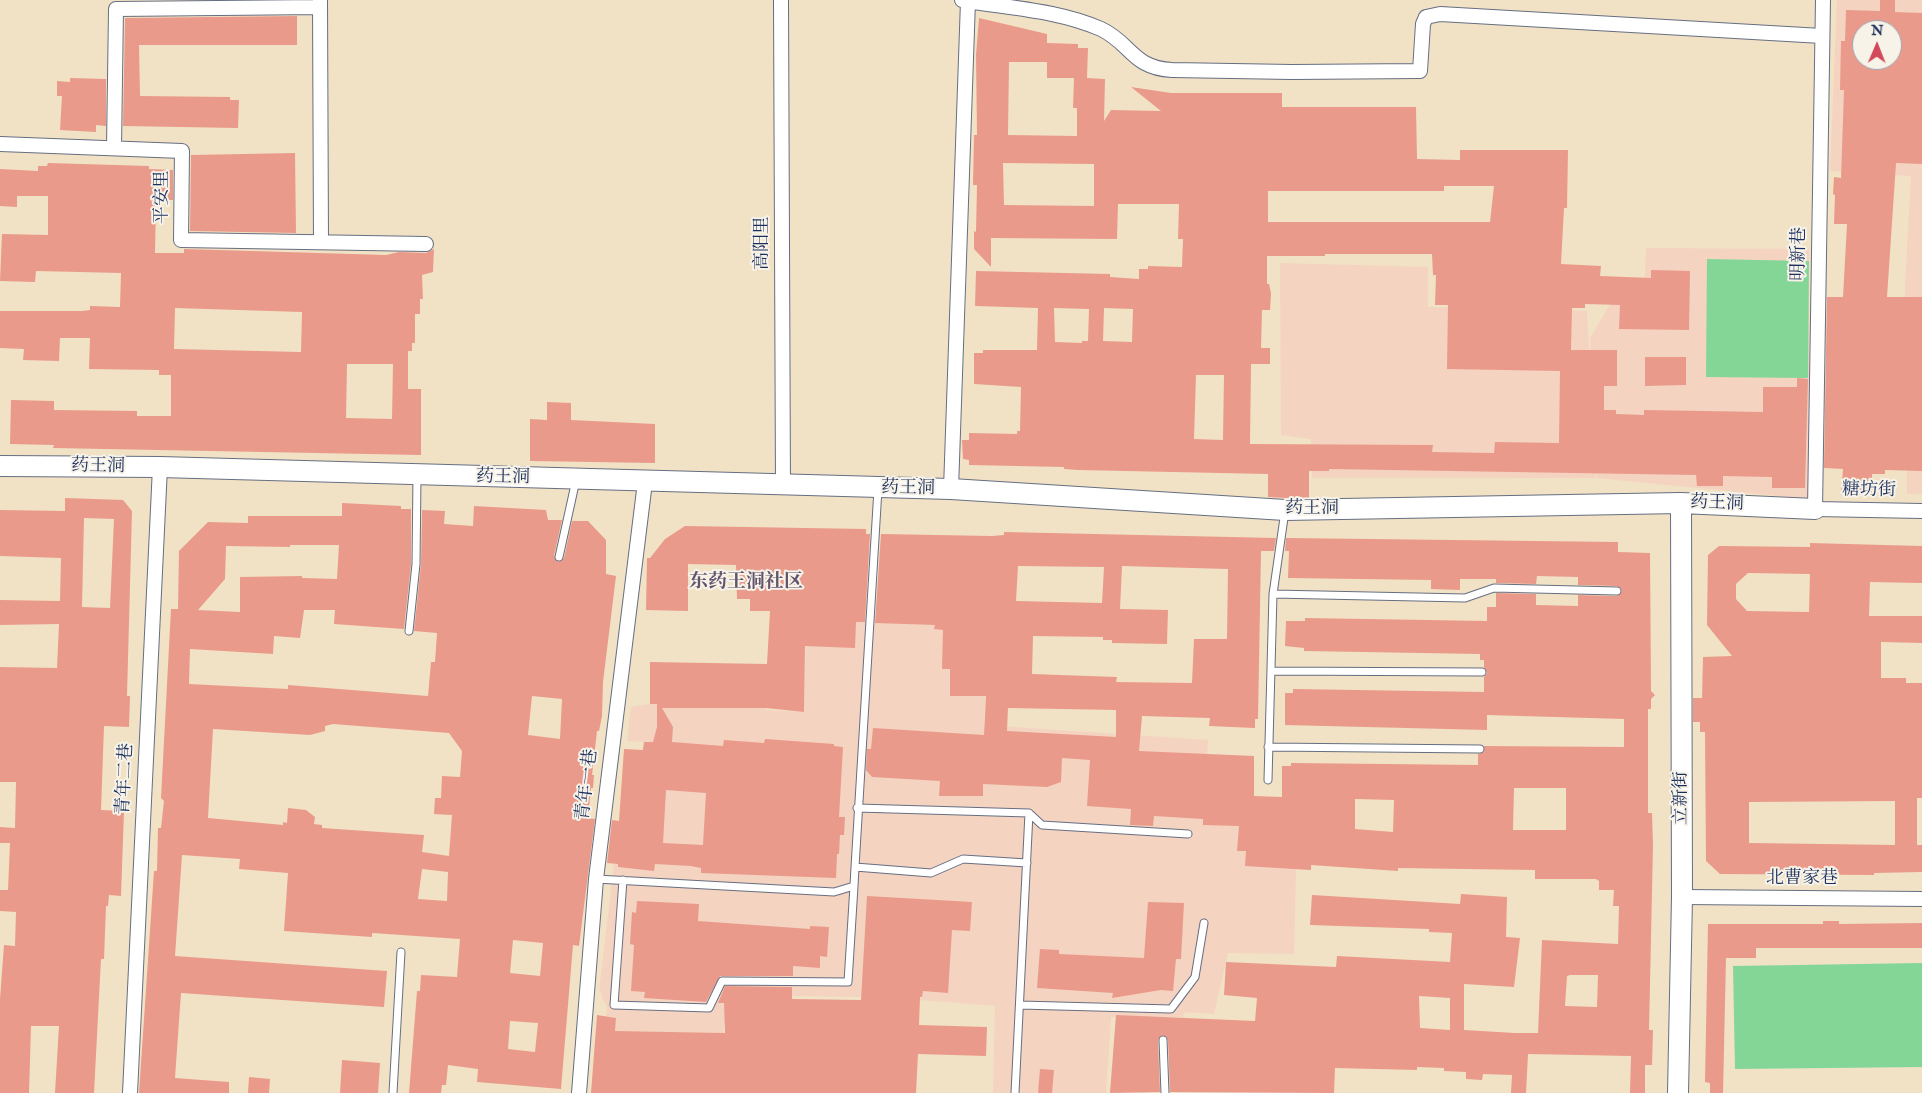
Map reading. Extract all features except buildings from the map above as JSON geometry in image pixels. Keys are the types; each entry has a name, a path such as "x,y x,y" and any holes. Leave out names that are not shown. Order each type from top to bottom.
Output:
{"street":[{"name":"高阳里","path":"781,0 783,486"},
{"name":"明新巷","path":"1815,509 1823,0"},
{"path":"951,489 965,1 1072,20 1112,36 1146,65 1158,69 1172,70 1292,72 1420,71 1423,24 1426,17 1440,14 1822,36"},
{"path":"114,148 116,9 320,4 321,242"},
{"name":"平安里","path":"0,144 182,151 182,240 426,244"},
{"name":"药王洞","path":"0,466 160,467 417,476 951,489 1285,510 1681,503 1815,509"},
{"name":"青年二巷","path":"130,1093 160,467"},
{"name":"青年一巷","path":"579,1093 596,879 645,482"},
{"name":"立新街","path":"1678,1093 1682,897 1681,503"},
{"name":"糖坊街","path":"1815,509 1922,511"},
{"name":"北曹家巷","path":"1682,897 1922,898"}],"lane":[{"path":"410,631 416,564 417,476"},
{"path":"559,558 576,480"},
{"path":"624,880 614,1005 709,1008 722,981 848,982 857,808 878,488"},
{"path":"1268,780 1273,594 1285,510"},
{"path":"1273,594 1465,598 1494,588 1617,591"},
{"path":"1271,671 1482,672"},
{"path":"1268,746 1480,749"},
{"path":"857,808 1028,814 1042,824 1188,834"},
{"path":"1016,1093 1028,814"},
{"path":"855,867 931,873 963,859 1027,863"},
{"path":"596,879 834,892 854,886"},
{"path":"1020,1005 1171,1009 1195,977 1204,923"},
{"path":"393,1093 401,952"},
{"path":"1163,1040 1165,1093"}],"shaded area":[{"path":"1837,0 1922,0 1922,494 1907,494 1905,285 1911,176 1830,171"},
{"path":"1646,248 1809,249 1809,499 1597,478 1590,338 1615,296 1644,295"},
{"path":"1280,263 1428,267 1428,307 1587,311 1596,478 1312,478 1311,439 1281,435"},
{"path":"861,621 935,625 935,629 960,630 987,657 984,725 1208,740 1204,809 1313,835 1311,870 1296,869 1294,954 1228,953 1214,1014 1184,1012 1183,1017 1111,1017 1106,1093 993,1093 995,1006 919,1000 922,997 862,993 860,997 792,996 792,991 725,1018 723,1033 615,1031 616,1018 606,1016 607,1007 602,998 601,991 599,991 614,864 638,841 644,742 627,741 631,707 657,704 657,707 745,705 746,708 757,708 758,705 766,706 766,710 804,712 806,637 815,625"}],"green space":[{"path":"1707,259 1809,261 1808,378 1706,377"},
{"path":"1922,963 1922,1067 1735,1069 1733,966"}],"district":[{"name":"东药王洞社区","path":"746,583"}]}
